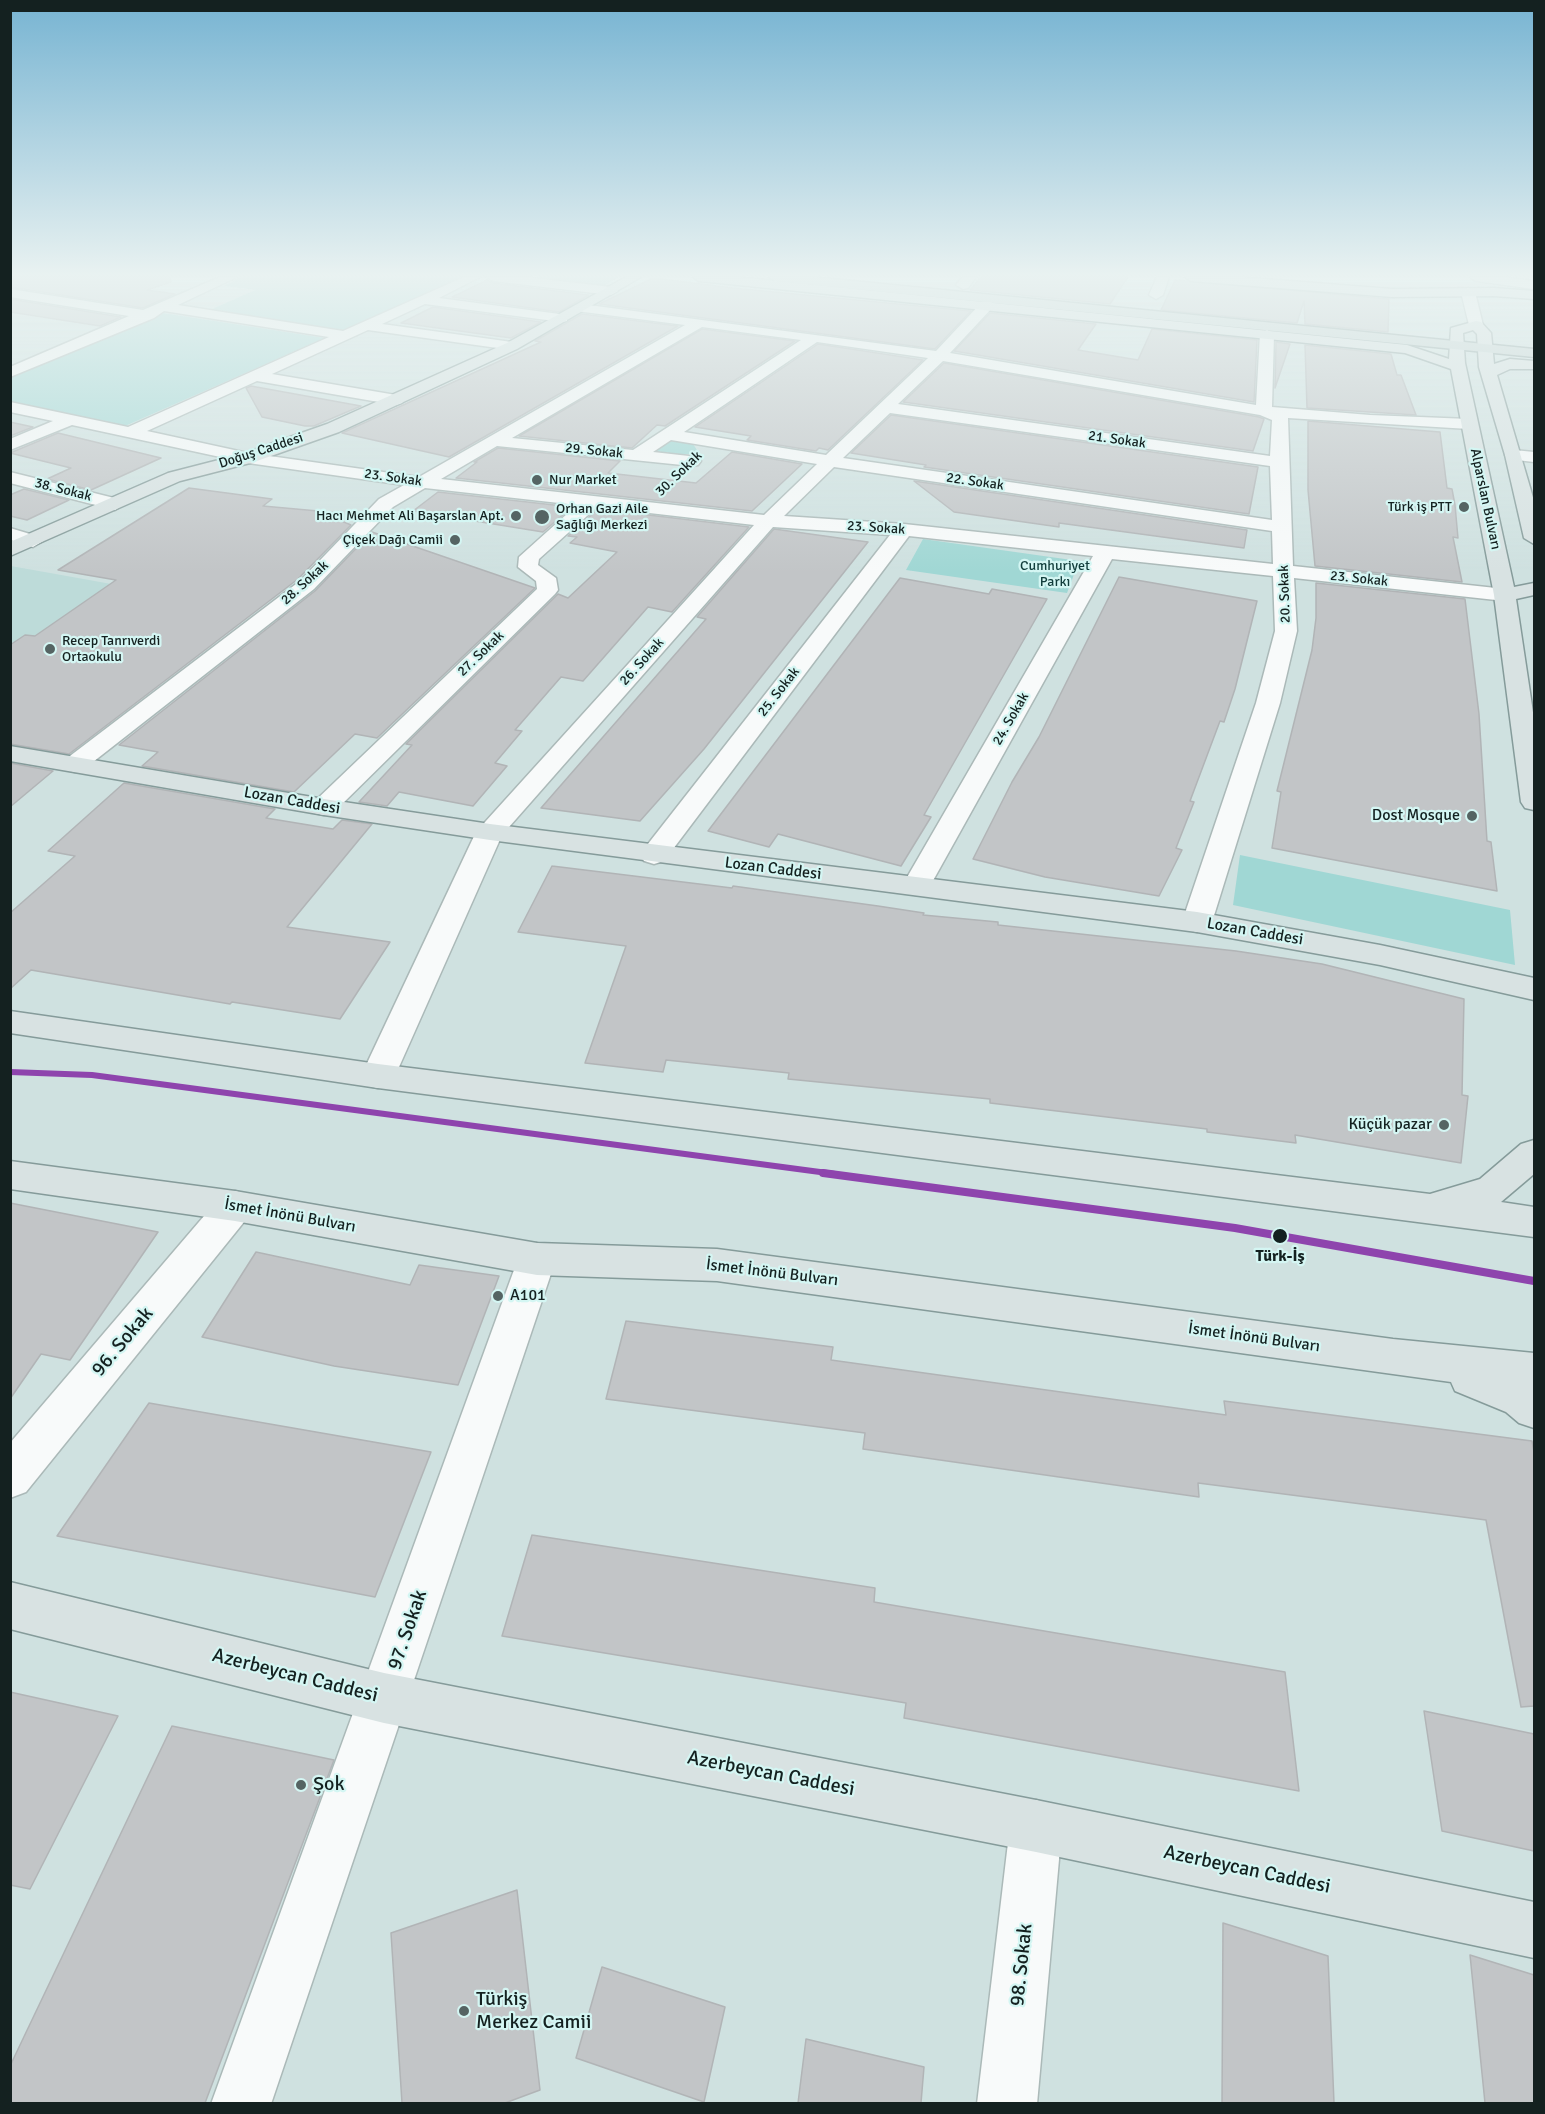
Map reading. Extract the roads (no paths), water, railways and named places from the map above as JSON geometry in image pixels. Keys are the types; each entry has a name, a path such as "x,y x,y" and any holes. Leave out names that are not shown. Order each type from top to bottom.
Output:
{"main road":[{"name":"Doğuş Caddesi","path":"10,550 174,477 248,458 333,428 448,376"},
{"name":"Alparslan Bulvarı","path":"1461,376 1505,595 1534,802"},
{"path":"1490,376 1514,455 1534,538"},
{"path":"1505,595 1534,589"},
{"name":"Lozan Caddesi","path":"10,753 324,807 489,832 654,855 1197,922 1380,955 1534,989"},
{"path":"10,1022 378,1076 1534,1222"},
{"path":"1423,1207 1452,1203 1491,1191 1534,1154"},
{"name":"İsmet İnönü Bulvarı","path":"10,1175 235,1206 537,1259 717,1265 1393,1357 1534,1372"},
{"path":"1393,1357 1497,1387 1521,1398 1534,1409"},
{"name":"Azerbeycan Caddesi","path":"10,1605 384,1698 1036,1826 1534,1930"}],"street":[{"path":"131,432 255,376 396,400"},
{"name":"28. Sokak","path":"75,764 307,585 386,503 419,482 608,376"},
{"path":"637,455 756,376"},
{"name":"26. Sokak","path":"378,1076 489,832 768,521 918,376"},
{"path":"1059,376 1264,411 1370,420 1469,424"},
{"path":"1264,411 1265,376"},
{"name":"23. Sokak","path":"10,407 248,458 419,482 768,521 904,530 1505,595"},
{"name":"21. Sokak","path":"885,407 1279,462"},
{"name":"20. Sokak","path":"1197,922 1276,673 1286,631 1279,462 1280,418 1264,411"},
{"path":"10,445 72,420"},
{"name":"22. Sokak","path":"667,434 828,461 1283,527"},
{"name":"29. Sokak","path":"495,441 692,461"},
{"name":"30. Sokak","path":"676,476 713,442"},
{"path":"1514,455 1534,457"},
{"name":"38. Sokak","path":"10,477 115,504"},
{"name":"30. Sokak","path":"645,506 661,491"},
{"name":"27. Sokak","path":"324,807 548,590 546,578 528,567 529,557 592,502"},
{"name":"25. Sokak","path":"654,855 904,530"},
{"path":"10,534 33,541"},
{"name":"24. Sokak","path":"916,886 1106,552"},
{"name":"96. Sokak","path":"10,1477 235,1206"},
{"name":"97. Sokak","path":"242,2103 537,1259"},
{"name":"98. Sokak","path":"1007,2103 1036,1826"}],"place":[{"name":"Nur Market","path":"537,480"},
{"name":"Türk iş PTT","path":"1464,507"},
{"name":"Hacı Mehmet Ali Başarslan Apt.","path":"516,516"},
{"name":"Orhan Gazi Aile Sağlığı Merkezi","path":"542,517"},
{"name":"Çiçek Dağı Camii","path":"455,540"},
{"name":"Recep Tanrıverdi Ortaokulu","path":"50,649"},
{"name":"Dost Mosque","path":"1472,816"},
{"name":"Küçük pazar","path":"1444,1125"},
{"name":"Türk-İş","path":"1280,1236"},
{"name":"A101","path":"498,1296"},
{"name":"Şok","path":"301,1785"},
{"name":"Türkiş Merkez Camii","path":"464,2011"}],"park label":[{"name":"Cumhuriyet Parkı","path":"1055,574"}]}
